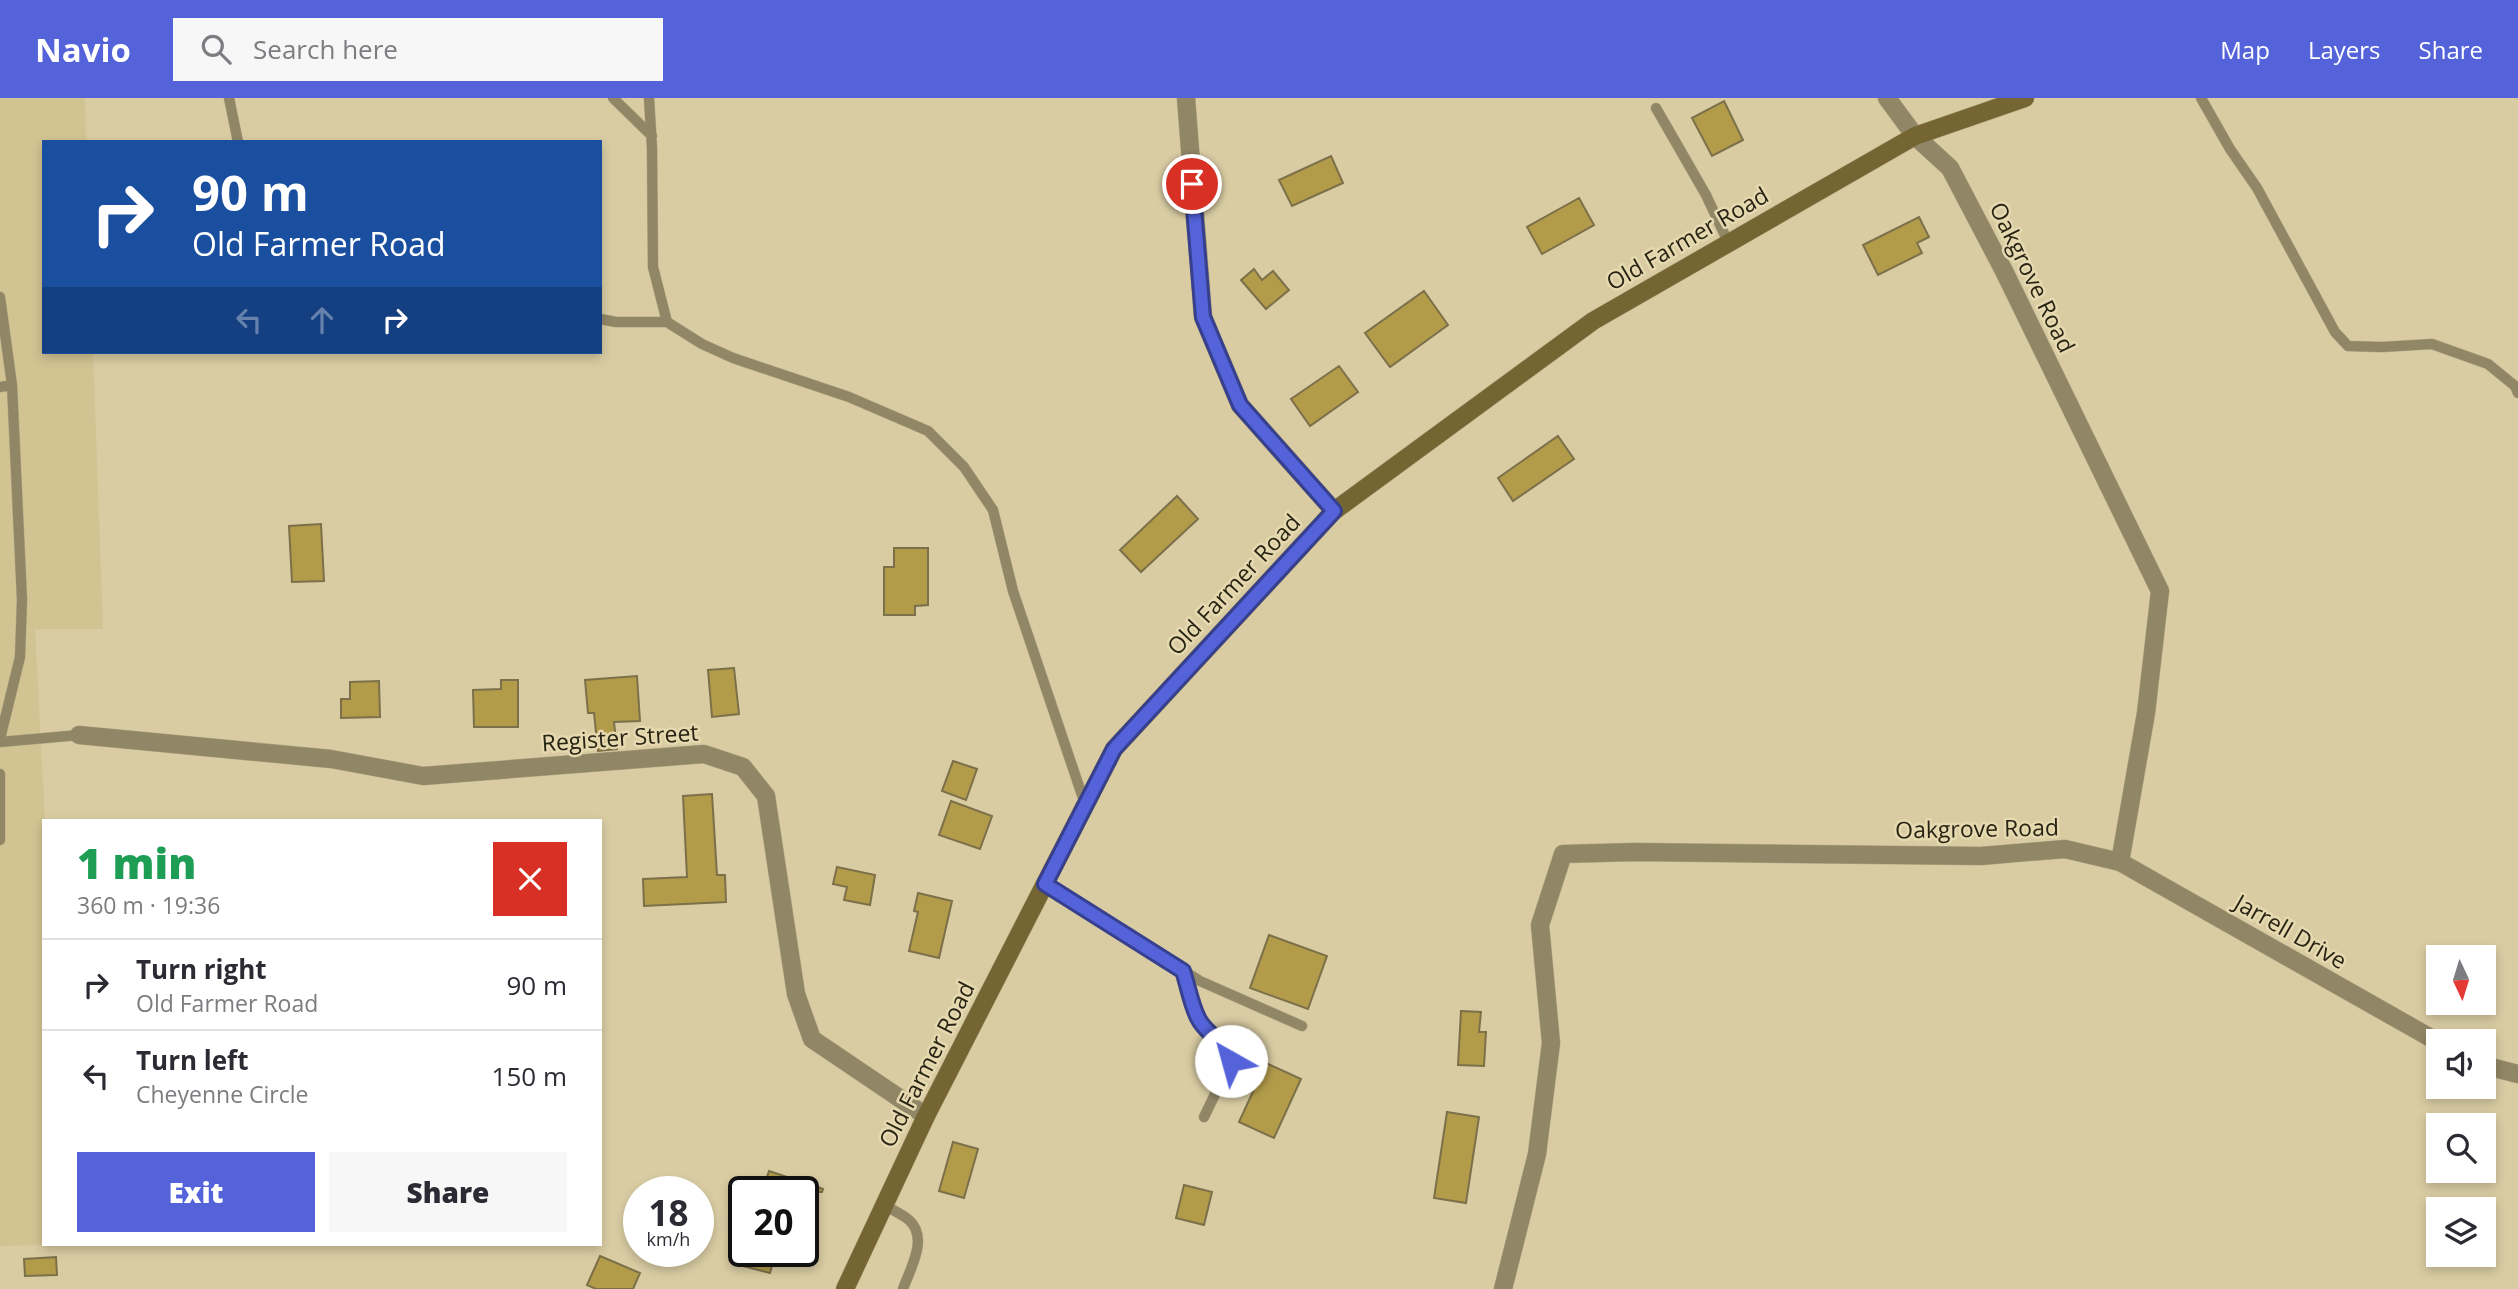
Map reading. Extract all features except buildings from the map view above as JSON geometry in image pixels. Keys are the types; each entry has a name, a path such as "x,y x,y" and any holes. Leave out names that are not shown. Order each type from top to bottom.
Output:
{"street":[{"path":"1186,98 1203,317 1240,405 1334,511"},
{"name":"Oakgrove Road","path":"1503,1289 1537,1154 1551,1043 1540,925 1563,854 1636,852 1981,856 2065,849 2120,862 2146,713 2160,591 2004,271 1950,168 1914,136 1887,98"},
{"name":"Old Farmer Road","path":"845,1289 926,1116 1114,749 1334,511 1594,321 1914,136 2025,98"},
{"name":"Register Street","path":"79,735 331,759 422,776 704,754 743,767 766,796 796,994 812,1039 926,1116"},
{"name":"Jarrell Drive","path":"2120,862 2426,1035"},
{"path":"2496,1068 2518,1073"}],"lane":[{"path":"229,98 238,140"},
{"path":"613,98 652,136"},
{"path":"649,98 652,136 653,267 667,322"},
{"path":"2201,98 2230,149 2258,188 2335,332 2348,346 2432,344 2488,365 2515,386 2518,393"},
{"path":"1656,108 1706,195 1728,242"},
{"path":"0,297 12,385 22,600 20,657 0,741 79,735"},
{"path":"602,319 667,322 702,344 733,358 849,397 928,431 964,467 993,510 1013,591 1085,805"},
{"path":"0,387 12,385"},
{"path":"0,774 0,840"},
{"path":"1045,884 1200,981 1302,1026"},
{"path":"1183,971 1198,1018 1207,1031 1229,1051 1231,1061 1204,1117"},
{"path":"884,1205 910,1221 918,1238 918,1248 903,1289"}],"shaded area":[{"path":"0,98 85,98 86,140 42,140 42,354 93,354 103,629 35,629 45,819 42,819 42,1245 0,1246"}],"route":[{"path":"1192,184 1203,317 1240,405 1334,511 1114,749 1045,884 1183,971 1198,1018 1207,1031 1229,1051 1231,1061"}]}
